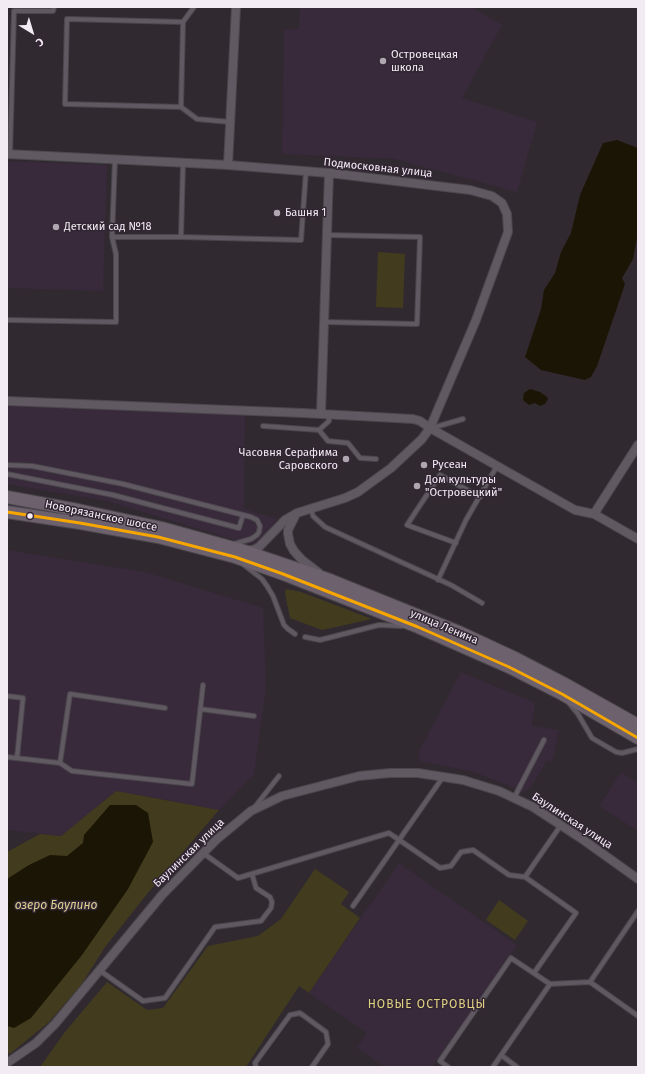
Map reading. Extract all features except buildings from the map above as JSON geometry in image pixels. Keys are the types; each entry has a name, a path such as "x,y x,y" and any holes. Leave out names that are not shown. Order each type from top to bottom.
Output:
{"main road":[{"name":"Новорязанское шоссе","path":"7,497 162,528 216,543 238,554"},
{"name":"Новорязанское шоссе","path":"7,512 80,522 238,554"},
{"name":"улица Ленина","path":"238,554 330,580 459,632 515,658 638,726"},
{"name":"улица Ленина","path":"238,554 283,574 418,627 509,667 562,694 638,738"}],"street":[{"path":"228,165 236,7"},
{"name":"Подмосковная улица","path":"8,154 183,164 228,165 329,173 470,190 492,196 502,203 507,214 508,232 481,305 430,428 419,443 392,468 358,492 345,498 296,513 285,520 259,547 238,554"},
{"path":"325,414 324,322 329,173"},
{"path":"7,401 413,419 420,421 575,510 594,514 638,539"},
{"path":"594,514 638,445"},
{"path":"296,513 288,530 290,544 294,551 313,570 330,580"},
{"name":"Баулинская улица","path":"7,1063 36,1043 55,1024 162,895 202,853 251,811 282,796 359,776 390,773 443,776 463,780 492,789 533,807 638,879"}],"lane":[{"path":"8,154 14,11 53,10 54,7"},
{"path":"181,107 183,22 194,7"},
{"path":"183,22 67,19 65,104 181,107 197,118 230,122"},
{"path":"7,37 12,37"},
{"path":"7,320 116,322 116,254 112,238 114,159"},
{"path":"181,237 183,164"},
{"path":"112,238 181,237 300,240 306,171"},
{"path":"324,322 417,324 420,237 327,235"},
{"path":"263,426 319,430 329,421 325,414"},
{"path":"430,428 463,419"},
{"path":"319,430 328,441 348,443 360,458 376,458"},
{"path":"7,465 32,466 123,484 243,515 257,520 260,526 257,535 241,543 216,543"},
{"path":"438,580 466,520 497,466"},
{"path":"7,474 113,495 239,528 243,515"},
{"path":"456,543 407,525 440,475 480,497"},
{"path":"311,508 313,516 325,527 438,580 482,603"},
{"path":"238,554 267,586 273,596 284,625 295,634"},
{"path":"305,637 313,640 326,640 379,625 418,627"},
{"path":"7,757 60,763 72,771 192,784 203,685"},
{"path":"60,763 70,694 165,708"},
{"path":"562,694 578,714 592,738 616,752 622,753 638,749"},
{"path":"7,696 24,698 17,758"},
{"path":"200,709 254,716"},
{"path":"514,798 544,740"},
{"path":"251,811 279,776"},
{"path":"353,906 443,776"},
{"path":"524,877 561,825"},
{"path":"202,853 238,878 389,832 440,868 451,866 461,852 473,850 509,875 524,877 576,913 534,973"},
{"path":"99,970 143,1001 165,998 215,928 261,921 271,908 272,902 270,897 256,888 252,874"},
{"path":"590,982 638,912"},
{"path":"448,1067 440,1061 511,958 550,984 590,982 638,1016"},
{"path":"493,1067 550,984"},
{"path":"256,1067 255,1063 290,1015 300,1013 326,1032 328,1044 312,1067"},
{"path":"501,1056 517,1067"}],"shaded area":[{"name":"Островецкая школа","path":"300,7 472,7 502,25 462,98 537,122 517,192 395,159 282,154 284,30 299,29"},
{"name":"Детский сад №18","path":"7,161 107,165 103,291 7,288"},
{"path":"378,252 405,254 403,308 376,307"},
{"path":"7,404 245,413 244,509 277,519 263,538 257,543 248,544 107,501 7,484"},
{"path":"7,550 145,572 263,608 266,687 254,774 219,810 116,791 61,836 7,830"},
{"path":"286,589 301,592 372,619 322,630 290,618 285,593"},
{"path":"461,672 535,703 532,726 559,730 554,756 551,762 547,760 531,787 523,792 470,771 420,761 418,753"},
{"path":"621,772 638,783 638,831 599,806"},
{"name":"озеро Баулино","path":"116,791 219,810 147,894 105,947 81,985 49,1022 11,1053 7,1054 7,852 40,834 61,836"},
{"path":"399,863 517,945 432,1067 385,1067 357,1048 367,1033 309,993"},
{"path":"315,869 349,892 341,904 360,918 309,993 299,986 246,1067 40,1067 65,1032 107,982 147,1010 163,1008 208,946 258,936 281,919"},
{"path":"499,900 528,921 515,940 486,920"}],"water":[{"path":"617,140 638,148 638,232 633,259 622,278 625,284 597,366 591,377 585,380 541,370 525,357 541,309 544,290 555,273 561,252 571,233 580,195 603,143"},
{"path":"530,389 540,392 547,397 548,399 545,404 540,406 535,403 529,405 523,400 524,393"},
{"name":"озеро Баулино","path":"110,805 136,805 148,813 153,842 128,889 82,955 31,1018 14,1028 7,1026 7,879 29,865 50,855 67,856 83,843 84,835"}],"transit line":[{"path":"7,512 158,537 235,557 283,574 418,627 509,667 562,694 638,738"}],"place":[{"name":"Островецкая школа","path":"383,61"},
{"name":"Башня 1","path":"277,213"},
{"name":"Детский сад №18","path":"56,227"},
{"name":"Часовня Серафима Саровского","path":"346,459"},
{"name":"Русеан","path":"424,465"},
{"name":"Дом культуры \"Островецкий\"","path":"417,486"}],"district":[{"name":"НОВЫЕ ОСТРОВЦЫ","path":"427,1005"}]}
